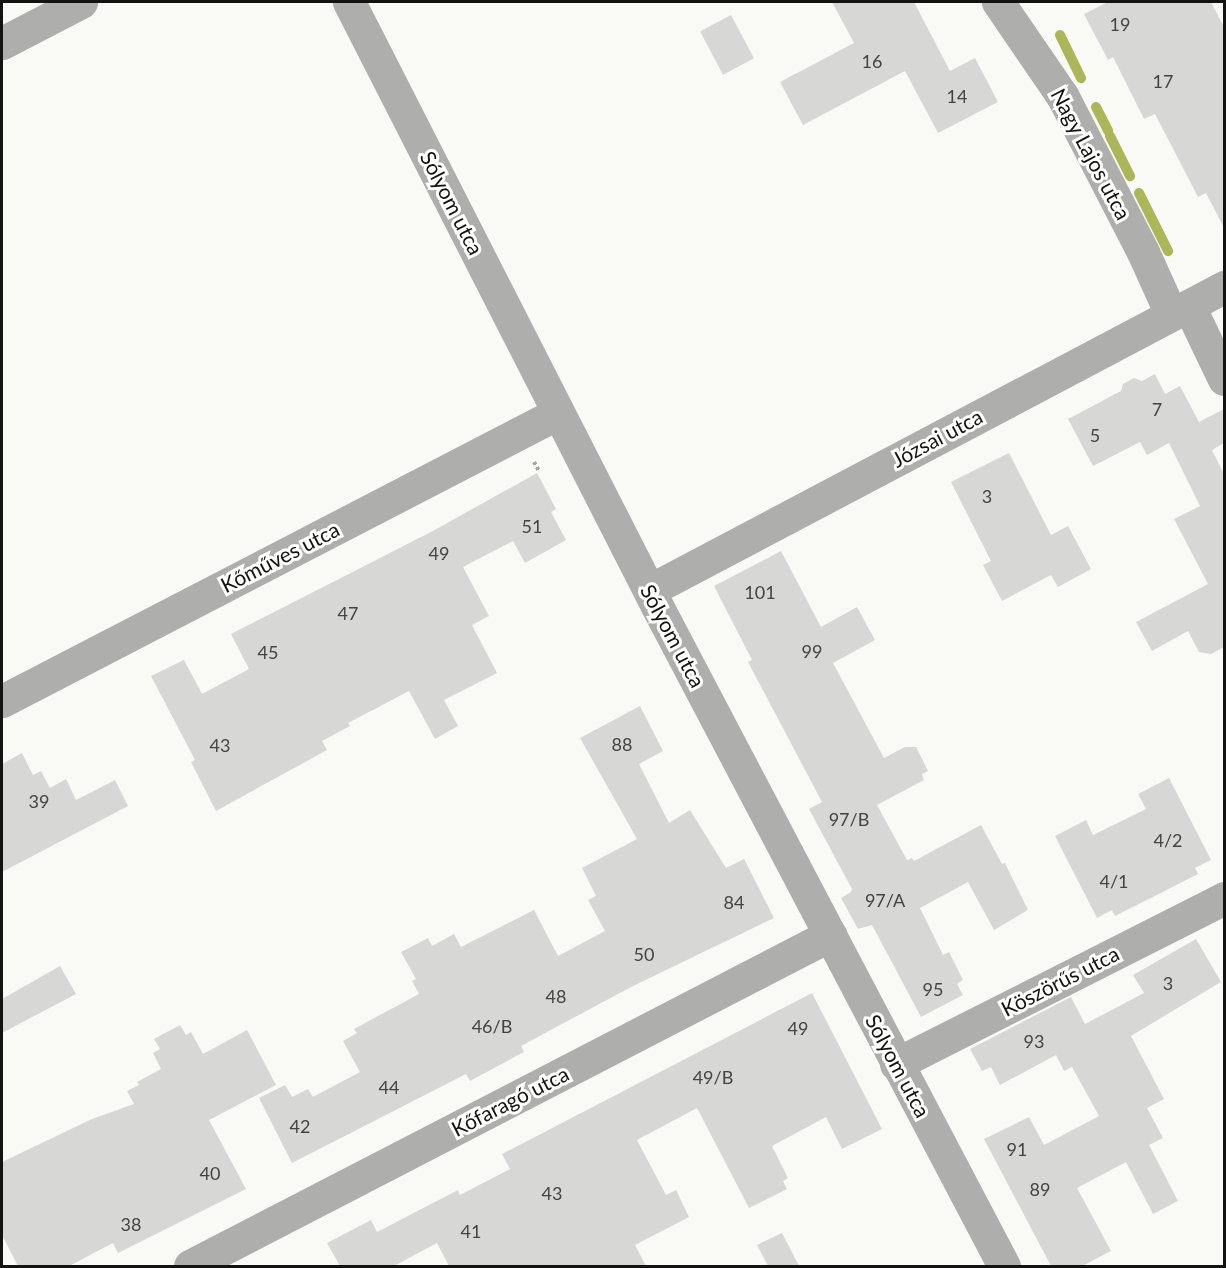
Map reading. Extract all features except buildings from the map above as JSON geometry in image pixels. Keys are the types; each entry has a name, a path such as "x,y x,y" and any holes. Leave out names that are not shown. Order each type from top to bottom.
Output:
{"street":[{"path":"2,43 81,2"},
{"name":"Sólyom utca","path":"349,2 558,413 896,1064 1004,1266"},
{"name":"Nagy Lajos utca","path":"998,2 1063,97 1143,252 1224,379"},
{"name":"Józsai utca","path":"650,590 1224,287"},
{"name":"Kőműves utca","path":"2,701 558,413"},
{"name":"Köszörűs utca","path":"896,1064 1224,898"},
{"name":"Kőfaragó utca","path":"190,1266 830,935"}],"waterway":[{"path":"1060,35 1081,78"},
{"path":"1096,107 1108,131"},
{"path":"1110,136 1130,176"},
{"path":"1139,193 1168,251"}]}
